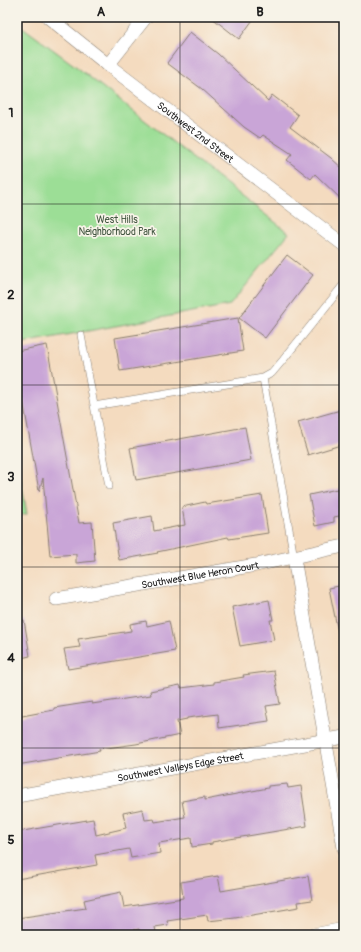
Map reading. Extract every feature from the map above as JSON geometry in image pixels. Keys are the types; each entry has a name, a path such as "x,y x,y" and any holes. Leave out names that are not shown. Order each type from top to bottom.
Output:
{"street":[{"name":"Southwest 2nd Street","path":"48,17 108,65 344,245"},
{"path":"108,65 146,17"},
{"name":"Southwest Blue Heron Court","path":"56,600 294,558 344,546"},
{"path":"294,558 344,848"},
{"name":"Southwest Valleys Edge Street","path":"17,796 344,737"},
{"path":"313,935 344,930"}],"lane":[{"path":"94,406 263,378 272,373 344,284"},
{"path":"81,335 108,486"},
{"path":"263,378 294,558"}],"green space":[{"name":"West Hills Neighborhood Park","path":"17,23 78,68 289,233 230,305 17,344"},
{"path":"17,459 27,514 17,516"}],"building":[{"path":"211,17 255,17 239,39"},
{"path":"190,32 218,54 268,101 272,95 298,115 290,127 331,158 344,170 344,202 315,174 311,179 287,160 292,154 263,135 260,138 244,127 202,89 167,63"},
{"path":"287,255 313,275 265,338 239,318"},
{"path":"238,318 243,351 120,371 115,338"},
{"path":"47,345 79,523 92,522 95,561 76,563 76,554 50,556 43,478 39,491 17,366 17,351"},
{"path":"344,409 344,444 308,455 298,422"},
{"path":"245,427 251,460 136,480 130,448"},
{"path":"342,488 344,497 344,515 334,517 334,522 315,526 309,495"},
{"path":"262,495 268,533 229,539 228,537 157,552 158,553 119,560 113,523 152,516 154,531 185,525 182,507 205,502 206,504"},
{"path":"344,585 344,632 338,632 329,588"},
{"path":"269,600 273,620 270,620 274,640 240,646 232,607"},
{"path":"24,620 30,656 17,659 17,621"},
{"path":"146,621 147,626 169,621 175,651 68,669 64,649 80,647 78,639 131,631 130,624"},
{"path":"274,671 280,704 266,706 269,721 219,728 218,714 187,718 177,721 180,735 136,744 99,749 100,751 17,765 17,717 54,710 54,708 151,695 150,691 180,685 181,688 214,684 214,682 244,677 243,675"},
{"path":"287,784 288,788 301,786 307,826 212,842 212,844 192,847 191,838 159,843 160,853 131,858 129,849 95,855 97,865 17,879 17,832 93,819 96,835 126,828 123,813 143,809 145,820 154,819 155,822 185,817 182,801 205,797 205,800 268,788 268,786"},
{"path":"218,876 221,891 308,876 312,900 298,902 299,907 235,918 208,921 207,915 167,921 168,925 155,927 156,932 140,935 139,929 108,935 17,935 17,918 86,908 84,900 121,892 124,907 183,898 181,882"}]}
